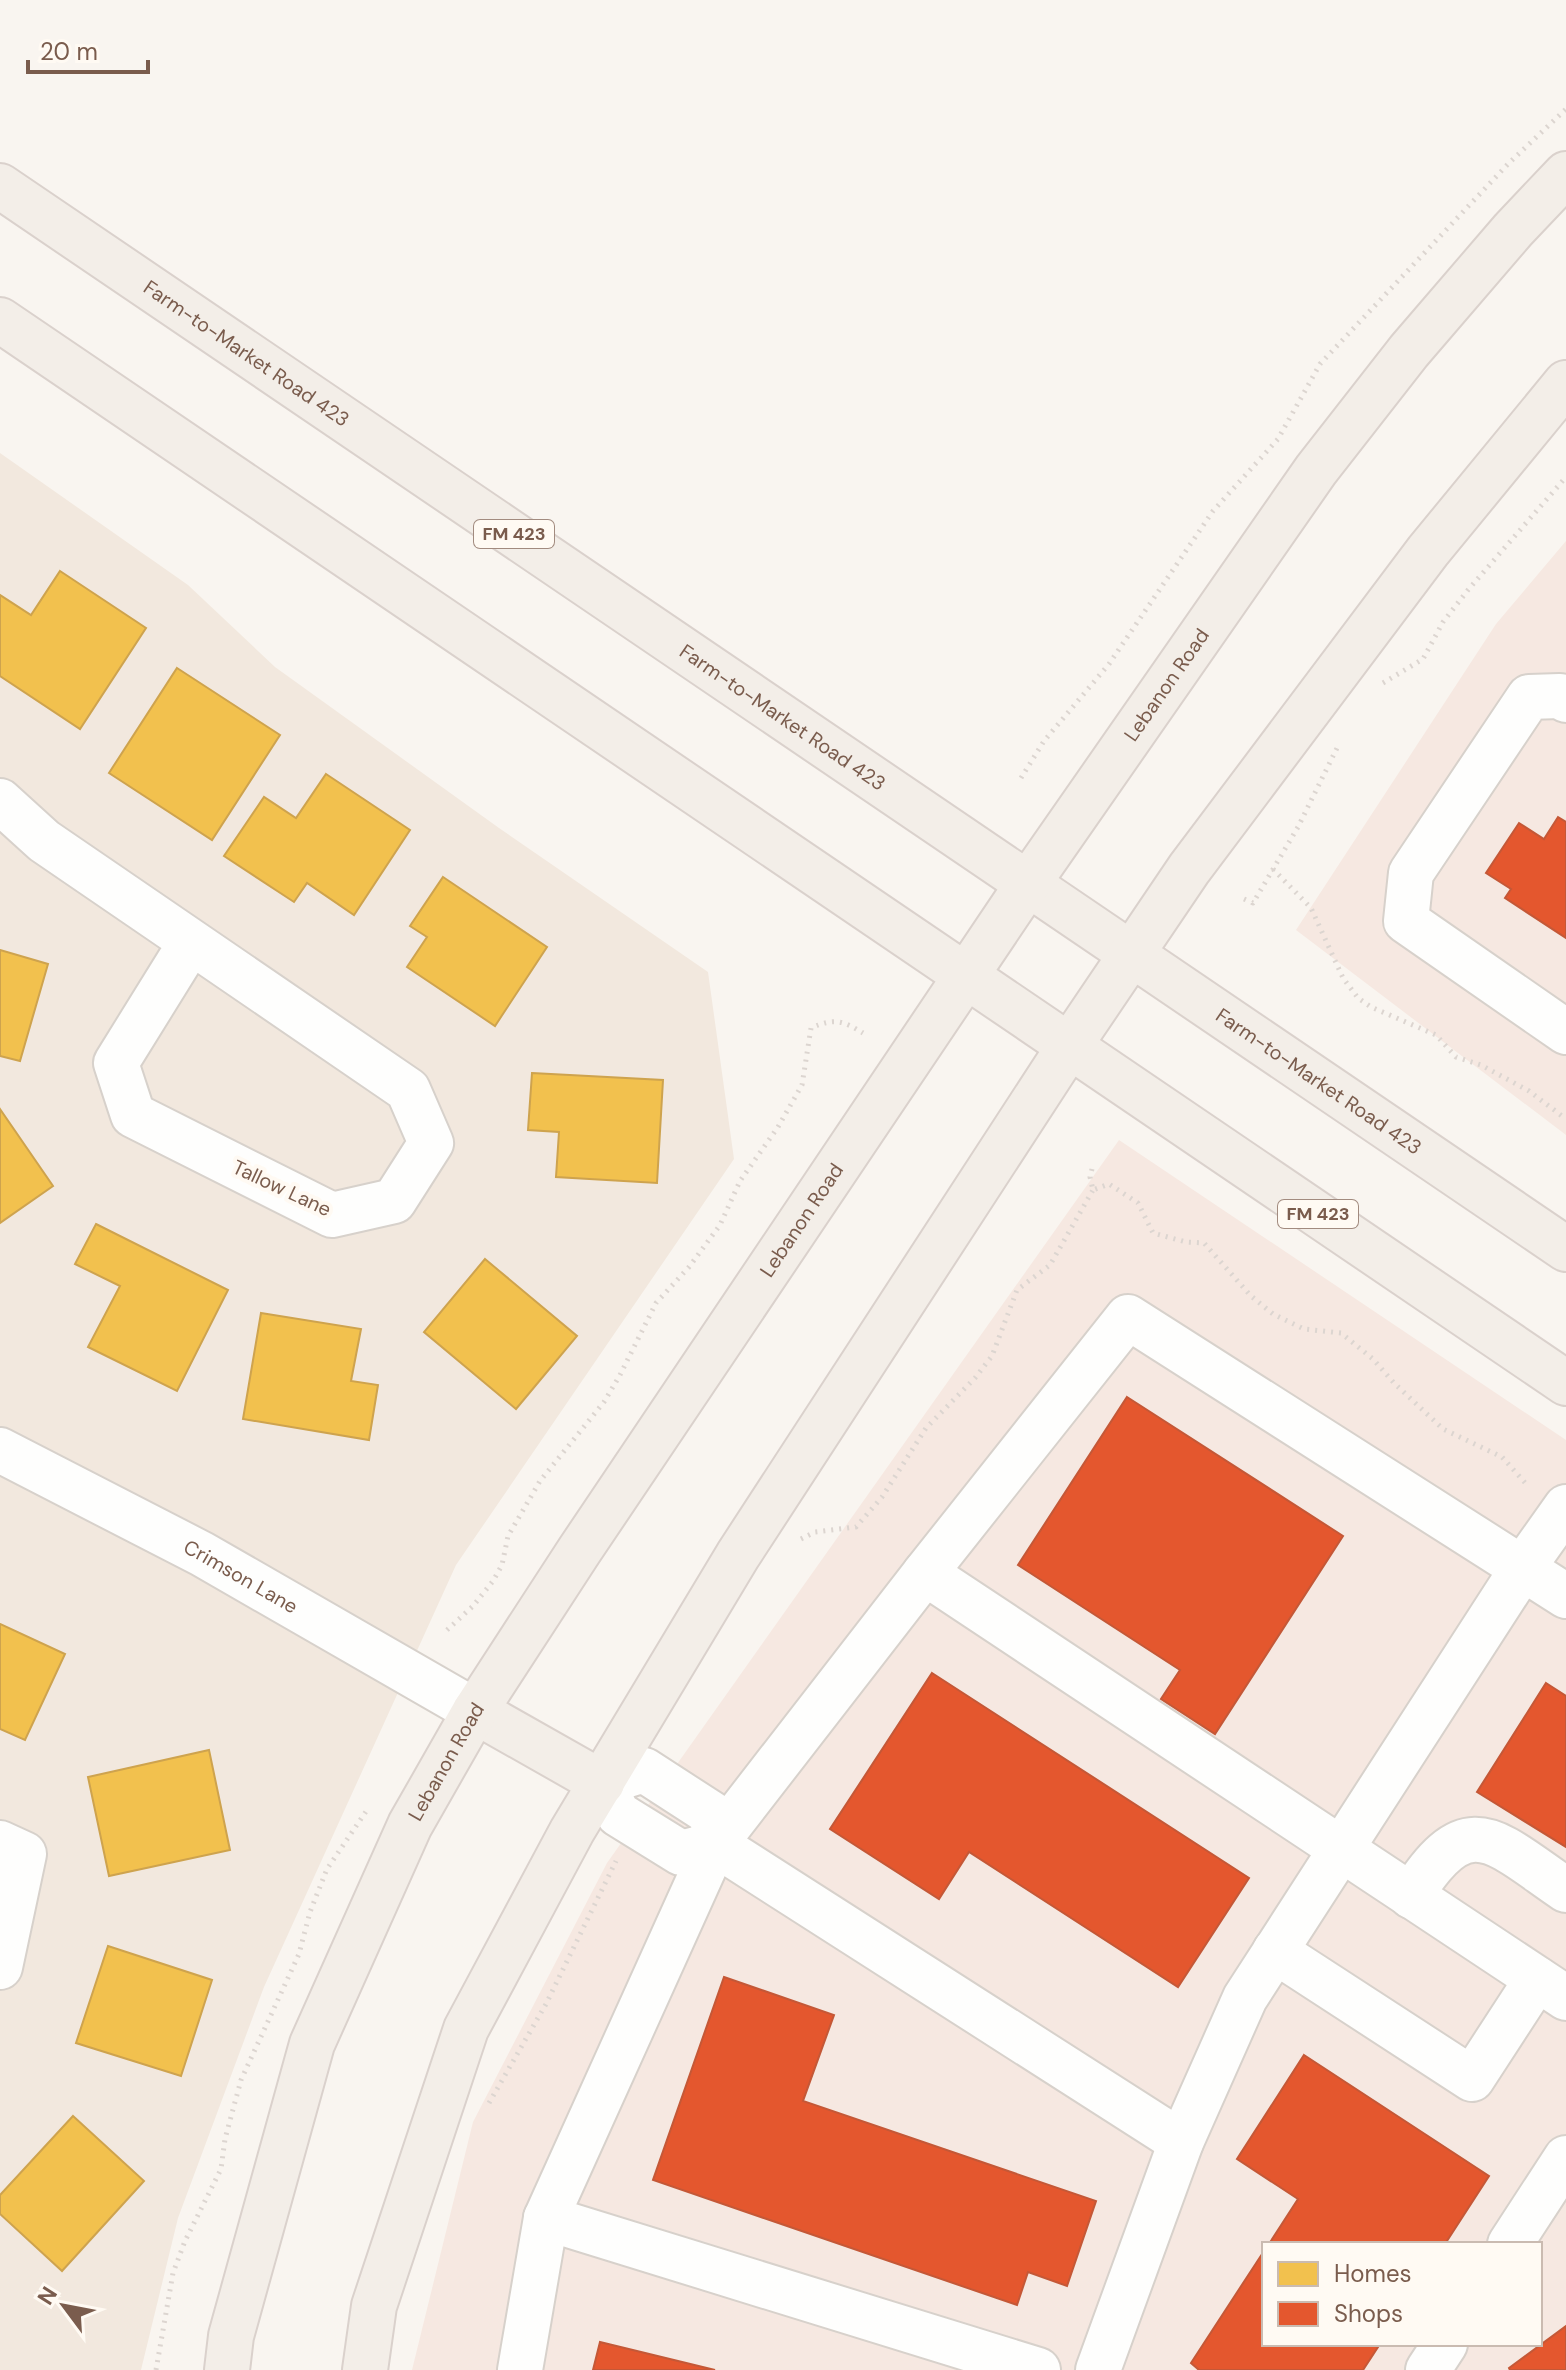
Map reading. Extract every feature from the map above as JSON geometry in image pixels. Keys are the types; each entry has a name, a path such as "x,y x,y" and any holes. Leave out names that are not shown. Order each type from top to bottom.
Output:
{"main road":[{"name":"Lebanon Road","path":"227,2370 231,2336 312,2044 410,1825 475,1711 587,1538 1027,885 1316,470 1420,339 1513,230 1566,174"},
{"name":"Farm-to-Market Road 423","path":"0,186 1566,1249"},
{"name":"FM 423","path":"0,320 1566,1383"},
{"path":"365,2370 374,2306 466,2029 572,1831 738,1555 1131,952 1189,869 1428,551 1566,383"},
{"path":"475,1711 602,1783"}],"street":[{"path":"1566,700 1560,696 1529,697 1411,873 1406,921 1566,1032"},
{"name":"Tallow Lane","path":"0,801 44,841 408,1090 431,1143 394,1201 332,1215 133,1115 116,1063 191,942"},
{"path":"520,2370 546,2218 715,1844 1128,1317 1566,1596"},
{"name":"Crimson Lane","path":"0,1450 202,1554 475,1711"},
{"path":"1098,2370 1181,2142 1245,1998 1522,1569 1565,1508"},
{"path":"925,1573 1552,1989 1472,2079 1275,1951"},
{"path":"602,1783 618,1814 681,1853 715,1844 1181,2142"},
{"path":"1411,1896 1428,1868 1447,1849 1477,1838 1498,1845 1566,1890"},
{"path":"0,1843 24,1854 0,1967"},
{"path":"1511,2242 1566,2158"},
{"path":"546,2218 1038,2370"},
{"path":"1428,2370 1444,2346"}],"path":[{"path":"1021,778 1044,741 1109,664 1213,511 1278,439 1320,364 1508,164 1566,109"},
{"path":"1377,686 1423,659 1443,622 1566,477"},
{"path":"1244,899 1253,903 1298,827 1345,732"},
{"path":"1273,869 1311,908 1343,978 1358,998 1371,1007 1436,1035 1456,1057 1481,1065 1529,1091 1566,1119"},
{"path":"447,1630 493,1581 502,1565 508,1536 540,1481 604,1402 656,1303 689,1267 720,1225 740,1181 778,1127 802,1085 811,1028 842,1020 863,1033"},
{"path":"1092,1169 1093,1190"},
{"path":"794,1548 802,1538 815,1532 856,1527 882,1497 926,1428 992,1356 1017,1290 1050,1265 1093,1190 1109,1184 1138,1203 1153,1233 1186,1242 1204,1243 1251,1296 1273,1314 1304,1329 1341,1333 1373,1359 1443,1429 1502,1457 1527,1486 1565,1508"},
{"path":"487,2107 546,2004 620,1854"}],"shaded area":[{"path":"0,453 188,585 275,667 499,828 708,972 734,1159 456,1565 264,1987 178,2218 141,2370 0,2370"},
{"path":"1566,541 1566,1135 1296,930 1496,624"},
{"path":"1119,1140 1566,1440 1566,2370 412,2370 473,2122 607,1863"}],"building: Homes":[{"path":"60,571 146,628 80,729 0,676 0,595 31,615"},
{"path":"177,668 280,735 212,840 109,773"},
{"path":"326,774 410,830 354,915 307,883 294,902 224,856 264,797 296,818"},
{"path":"443,877 547,947 495,1026 407,967 427,937 410,926"},
{"path":"0,950 48,964 20,1061 0,1056"},
{"path":"532,1073 663,1080 657,1183 556,1177 559,1132 528,1130"},
{"path":"0,1109 53,1186 0,1223"},
{"path":"96,1224 228,1290 177,1391 88,1347 120,1286 75,1264"},
{"path":"485,1259 577,1336 516,1409 424,1332"},
{"path":"261,1313 361,1329 351,1381 378,1385 369,1440 243,1419"},
{"path":"0,1624 65,1654 25,1740 0,1729"},
{"path":"209,1750 230,1850 109,1876 88,1777"},
{"path":"108,1946 212,1980 181,2076 76,2043"},
{"path":"73,2116 144,2181 62,2271 0,2214 0,2195"}],"building: Shops":[{"path":"1558,817 1566,822 1566,938 1505,898 1511,889 1486,873 1519,823 1544,839"},
{"path":"1127,1397 1343,1536 1215,1734 1161,1699 1180,1670 1018,1565"},
{"path":"932,1673 1249,1878 1178,1987 969,1852 939,1899 830,1829"},
{"path":"1546,1683 1566,1696 1566,1847 1477,1792"},
{"path":"724,1977 834,2015 803,2101 1096,2201 1067,2286 1028,2272 1017,2305 653,2180"},
{"path":"1304,2055 1489,2176 1446,2242 1270,2242 1298,2199 1237,2159"},
{"path":"1262,2254 1262,2346 1379,2346 1363,2370 1199,2370 1191,2363"},
{"path":"1566,2326 1566,2370 1510,2370 1509,2368"},
{"path":"600,2342 715,2370 593,2370"}]}
